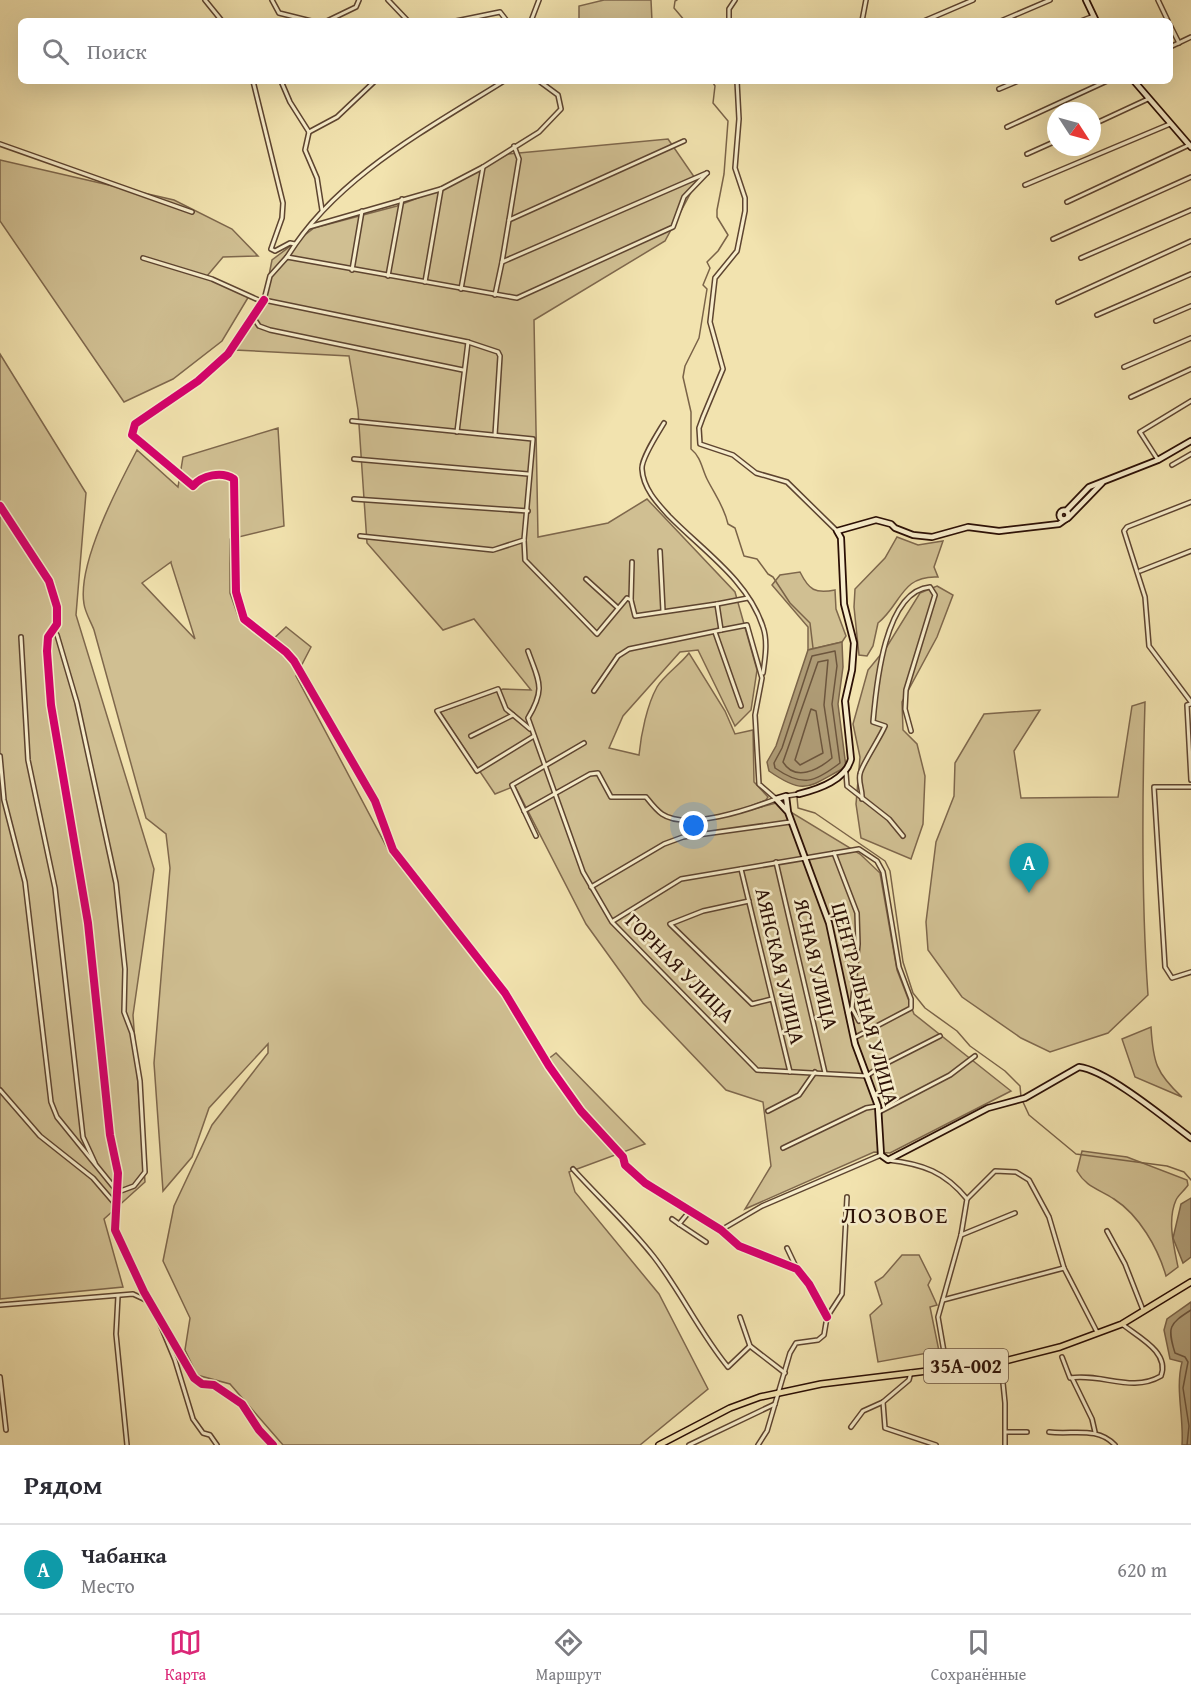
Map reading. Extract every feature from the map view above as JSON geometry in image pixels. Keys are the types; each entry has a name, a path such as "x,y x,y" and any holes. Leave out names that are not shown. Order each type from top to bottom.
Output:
{"main road":[{"path":"1086,0 1095,18"},
{"path":"1137,84 1190,146"},
{"path":"1059,524 1060,515 1089,487 1158,460 1191,441"},
{"path":"799,794 846,773 851,759 844,701 852,670 854,643 844,604 841,538 838,529 876,520 891,524 913,535 932,537 968,527 999,531 1059,524 1096,488 1112,478"},
{"path":"1066,511 1067,518"},
{"path":"1060,515 1067,518"},
{"path":"786,796 776,799 788,812"},
{"name":"ЦЕНТРАЛЬНАЯ УЛИЦА","path":"786,796 790,822 829,923 854,1038 879,1106 881,1155"},
{"path":"881,1155 888,1160 988,1108 1025,1098 1079,1067 1086,1068 1153,1108 1191,1138"},
{"name":"35А-002","path":"659,1445 730,1408 780,1392 821,1384 1026,1357 1122,1324 1191,1282"}],"street":[{"path":"206,0 220,18"},
{"path":"273,0 279,13 299,18"},
{"path":"333,18 356,7 359,0"},
{"path":"388,0 405,18"},
{"path":"532,18 539,0"},
{"path":"729,18 729,9 735,0"},
{"path":"862,18 866,0"},
{"path":"931,18 973,0"},
{"path":"1008,18 1050,0"},
{"path":"1158,0 1167,18"},
{"path":"471,18 500,12 505,18"},
{"path":"1173,31 1179,43"},
{"path":"1173,46 1191,37"},
{"path":"254,84 283,203 282,218 271,249 275,250 290,243 295,244"},
{"path":"282,84 290,102 309,132 305,150 317,178 322,210"},
{"path":"309,132 338,117 372,84"},
{"path":"499,84 364,172 322,210 287,258 270,276 263,301 228,354 198,381 135,424 132,435 193,486 202,478 210,476 228,475 234,479 236,592 244,619 294,661 375,801 393,850 505,993 549,1066 582,1111 623,1157 625,1165 645,1183 721,1230 739,1246 797,1269"},
{"path":"309,227 441,189 483,167 539,132 561,109 558,95 543,84"},
{"path":"737,84 739,119 735,168 745,198 745,212 737,251 715,278 710,322 723,369 699,428 700,444 733,455 756,472 787,482 838,529"},
{"path":"999,89 1011,84"},
{"path":"1007,127 1100,84"},
{"path":"1101,121 1150,98"},
{"path":"1025,185 1172,123"},
{"path":"509,220 684,141"},
{"path":"0,144 192,212"},
{"path":"1027,154 1047,145"},
{"path":"495,295 519,159 514,146"},
{"path":"1067,202 1190,146"},
{"path":"461,289 483,167"},
{"path":"287,258 517,298 673,227 684,197 707,173 502,262"},
{"path":"1053,239 1191,177"},
{"path":"425,282 441,189"},
{"path":"321,197 327,202 332,202"},
{"path":"388,276 402,199"},
{"path":"1081,258 1191,210"},
{"path":"352,270 362,211"},
{"path":"1058,302 1191,241"},
{"path":"143,258 212,279 263,301 493,349 500,357 495,435"},
{"path":"1097,315 1191,274"},
{"path":"1156,321 1191,306"},
{"path":"253,315 254,321 259,326 270,330 463,370"},
{"path":"1124,367 1191,338"},
{"path":"457,432 468,342"},
{"path":"1131,397 1191,369"},
{"path":"1158,460 1140,432 1191,401"},
{"path":"352,421 532,439 524,540 525,561 597,633 627,598 631,600"},
{"path":"524,811 590,774 598,773 611,797 646,797 661,814 677,821 749,809 776,799 759,784 755,715 762,678 764,628 748,598 724,567 692,539 652,498 642,469 644,458 663,423"},
{"path":"1172,465 1191,454"},
{"path":"354,459 529,474"},
{"path":"354,500 528,511"},
{"path":"1191,502 1127,527 1124,531 1139,571 1145,597 1149,646 1191,703 1187,705 1191,780"},
{"path":"0,506 49,581 57,607 57,624 54,632 48,637 46,651 51,705 88,923 110,1135 118,1173 115,1230 150,1302 194,1378 202,1384 214,1385 242,1404 259,1430 273,1445"},
{"path":"360,536 493,550 524,540"},
{"path":"1139,571 1191,550"},
{"path":"660,551 663,611"},
{"path":"632,562 631,600 635,616 748,598"},
{"path":"585,579 618,608"},
{"path":"862,799 859,781 861,768 873,752 885,726 873,722 882,648 893,623 905,604 919,590 930,587 934,595 906,690 905,709 911,731"},
{"path":"717,604 721,630"},
{"path":"594,691 618,656 629,650 747,625 762,678"},
{"path":"54,632 57,634 77,703 116,883 125,969 124,1012 131,1026 140,1081 145,1172 135,1186 118,1192"},
{"path":"716,632 741,706"},
{"path":"21,637 28,760 56,888 83,1137 95,1163"},
{"path":"528,651 540,686 540,698 528,718 531,730"},
{"path":"531,730 506,709 498,689 437,711 477,771 534,736"},
{"path":"471,736 513,715"},
{"name":"ГОРНАЯ УЛИЦА","path":"531,730 576,852 591,887 612,921 757,1070 867,1076"},
{"path":"536,836 512,785 584,743"},
{"path":"0,756 4,800 24,882 51,1102 57,1117 118,1192"},
{"path":"846,773 847,786 889,819 903,836"},
{"path":"1191,787 1154,787 1165,967 1172,978 1191,972"},
{"path":"786,796 799,794"},
{"path":"591,887 664,844 683,837 790,822"},
{"path":"612,921 681,879 860,849 877,861 883,872 900,967 911,999 911,1008 854,1038"},
{"path":"834,853 857,913 858,944 852,1008 848,1013"},
{"name":"ЯСНАЯ УЛИЦА","path":"776,862 825,1072"},
{"name":"АЯНСКАЯ УЛИЦА","path":"741,868 790,1071"},
{"path":"749,901 703,911 670,924 752,1004 772,999"},
{"path":"852,1008 859,1021"},
{"path":"867,1076 879,1067 940,1036"},
{"path":"879,1112 950,1075 975,1056"},
{"path":"768,1111 799,1095 815,1072"},
{"path":"0,1090 40,1136 93,1178 117,1206"},
{"path":"783,1148 866,1108 879,1106"},
{"path":"721,1230 762,1206 881,1155"},
{"path":"888,1160 936,1170 956,1185 967,1199"},
{"path":"573,1169 599,1198 622,1218 654,1257 728,1367 750,1346"},
{"path":"947,1369 938,1317 961,1235 967,1199 995,1171 1016,1172 1025,1176 1049,1217 1064,1268 1092,1327 1098,1334"},
{"path":"758,1445 767,1431 796,1343 821,1338 827,1317 842,1294 847,1197"},
{"path":"679,1224 689,1212"},
{"path":"961,1235 1015,1213"},
{"path":"672,1219 706,1242"},
{"path":"1107,1231 1125,1264 1144,1312"},
{"path":"787,1248 797,1269 809,1284 827,1317"},
{"path":"943,1300 1064,1268"},
{"path":"0,1305 133,1294 150,1302"},
{"path":"118,1296 116,1334 127,1445"},
{"path":"156,1312 175,1360 193,1419 203,1433 210,1435 217,1445"},
{"path":"740,1317 750,1346 785,1373"},
{"path":"1062,1357 1067,1376 1072,1378 1136,1382 1143,1385 1161,1376 1164,1365 1162,1356 1122,1324"},
{"path":"1001,1362 1005,1445"},
{"path":"851,1427 863,1411 882,1402 909,1380 911,1372"},
{"path":"0,1377 6,1430"},
{"path":"1072,1378 1092,1419 1095,1432"},
{"path":"882,1402 885,1428 936,1445"},
{"path":"689,1445 775,1404"},
{"path":"1006,1432 1027,1432"},
{"path":"1049,1432 1066,1434 1095,1432 1115,1445"}],"shaded area":[{"path":"604,0 651,0 652,18 579,18 579,6"},
{"path":"668,139 697,181 665,241 534,320 538,537 608,523 647,499 735,592 757,670 751,710 735,726 698,650 680,652 623,716 609,748 639,755 645,720 653,694 663,679 689,653 725,711 735,734 753,730 754,782 768,797 766,800 743,809 743,812 776,803 860,854 880,873 897,970 914,1014 1011,1091 890,1153 874,1152 745,1209 771,1166 763,1102 726,1090 643,1003 586,924 515,786 495,794 440,712 503,689 531,690 474,619 443,630 367,543 358,410 349,356 235,350 264,300 272,260 314,228 397,206 441,189 508,154"},
{"path":"0,160 174,200 232,229 258,256 223,257 207,276 249,296 222,341 173,379 124,402 0,221"},
{"path":"0,354 86,493 76,615 154,869 133,1015 145,1182 104,1219 123,1287 0,1299"},
{"path":"278,428 284,526 230,539 230,593 240,621 269,643 286,627 311,647 296,676 391,855 503,996 543,1063 556,1053 645,1144 569,1172 575,1192 659,1294 708,1389 640,1445 283,1445 230,1384 197,1375 185,1350 190,1318 163,1261 174,1206 212,1125 268,1053 268,1044 209,1108 192,1157 163,1191 154,1063 170,868 166,834 146,818 94,630 85,607 83,587 101,526 137,450 178,487 183,457","holes":["171,562 195,639 142,583"]},
{"path":"897,537 918,545 943,541 934,567 938,577 916,581 909,586 878,623 873,646 867,656 859,655 854,607 855,589 885,558"},
{"path":"800,572 806,583 813,589 835,590 836,609 846,636 842,642 808,650 808,627 772,585 780,575"},
{"path":"937,586 953,595 937,637 902,702 903,730 917,744 925,776 923,824 911,859 861,838 856,804 860,757 853,724 868,670 886,648 920,593"},
{"path":"1145,702 1143,848 1148,995 1108,1033 1050,1052 1021,1038 962,997 928,950 926,922 936,842 954,796 955,763 984,714 1040,710 1014,751 1021,798 1118,797 1132,706"},
{"path":"1151,1027 1153,1049 1161,1074 1182,1097 1135,1077 1122,1039"},
{"path":"1082,1151 1127,1157 1187,1180 1188,1185 1177,1198 1172,1216 1172,1234 1178,1267 1166,1276 1153,1244 1132,1214 1114,1199 1089,1184 1077,1171"},
{"path":"902,1255 919,1255 931,1279 928,1285 937,1305 930,1307 939,1351 878,1362 870,1315 882,1304 875,1282 883,1277"}],"water":[{"path":"842,642 843,667 838,704 846,767 808,786 791,784 769,771 767,762 776,746 808,650"},
{"path":"1191,1198 1191,1257 1183,1263 1173,1238 1181,1204"},
{"path":"1191,1302 1191,1445 1182,1445 1179,1383 1182,1362 1170,1359 1164,1330 1167,1319"}],"waterway":[{"path":"677,0 674,8 682,18"},
{"path":"714,84 713,103 728,121 724,174 717,210 717,217 728,235 718,251 707,262 710,268 703,285 707,289 699,338 685,366 683,377 691,412 691,449 699,459 722,506 728,524 735,528 744,556 757,559 773,577 790,603 810,623 813,648"},
{"path":"797,797 798,808 815,813 885,861 890,871 903,962 913,993 925,1008 957,1031 970,1046 1005,1071 1020,1086 1021,1097"},
{"path":"1023,1102 1029,1115 1076,1154 1167,1166 1184,1172 1191,1180"}],"cycle path":[{"path":"264,300 228,354 198,381 135,424 132,435 193,486 212,475 224,475 234,479 236,592 244,619 294,661 375,801 393,850 505,993 549,1066 581,1111 623,1157 625,1165 645,1183 721,1230 739,1246 797,1269 809,1284 827,1317"},
{"path":"0,506 49,581 57,607 57,624 48,637 47,651 51,705 88,923 110,1135 118,1173 115,1230 144,1292 194,1378 202,1384 214,1385 242,1404 259,1430 273,1445"}],"place":[{"name":"Чабанка","path":"1029,893"}],"district":[{"name":"ЛОЗОВОЕ","path":"895,1215"}]}
